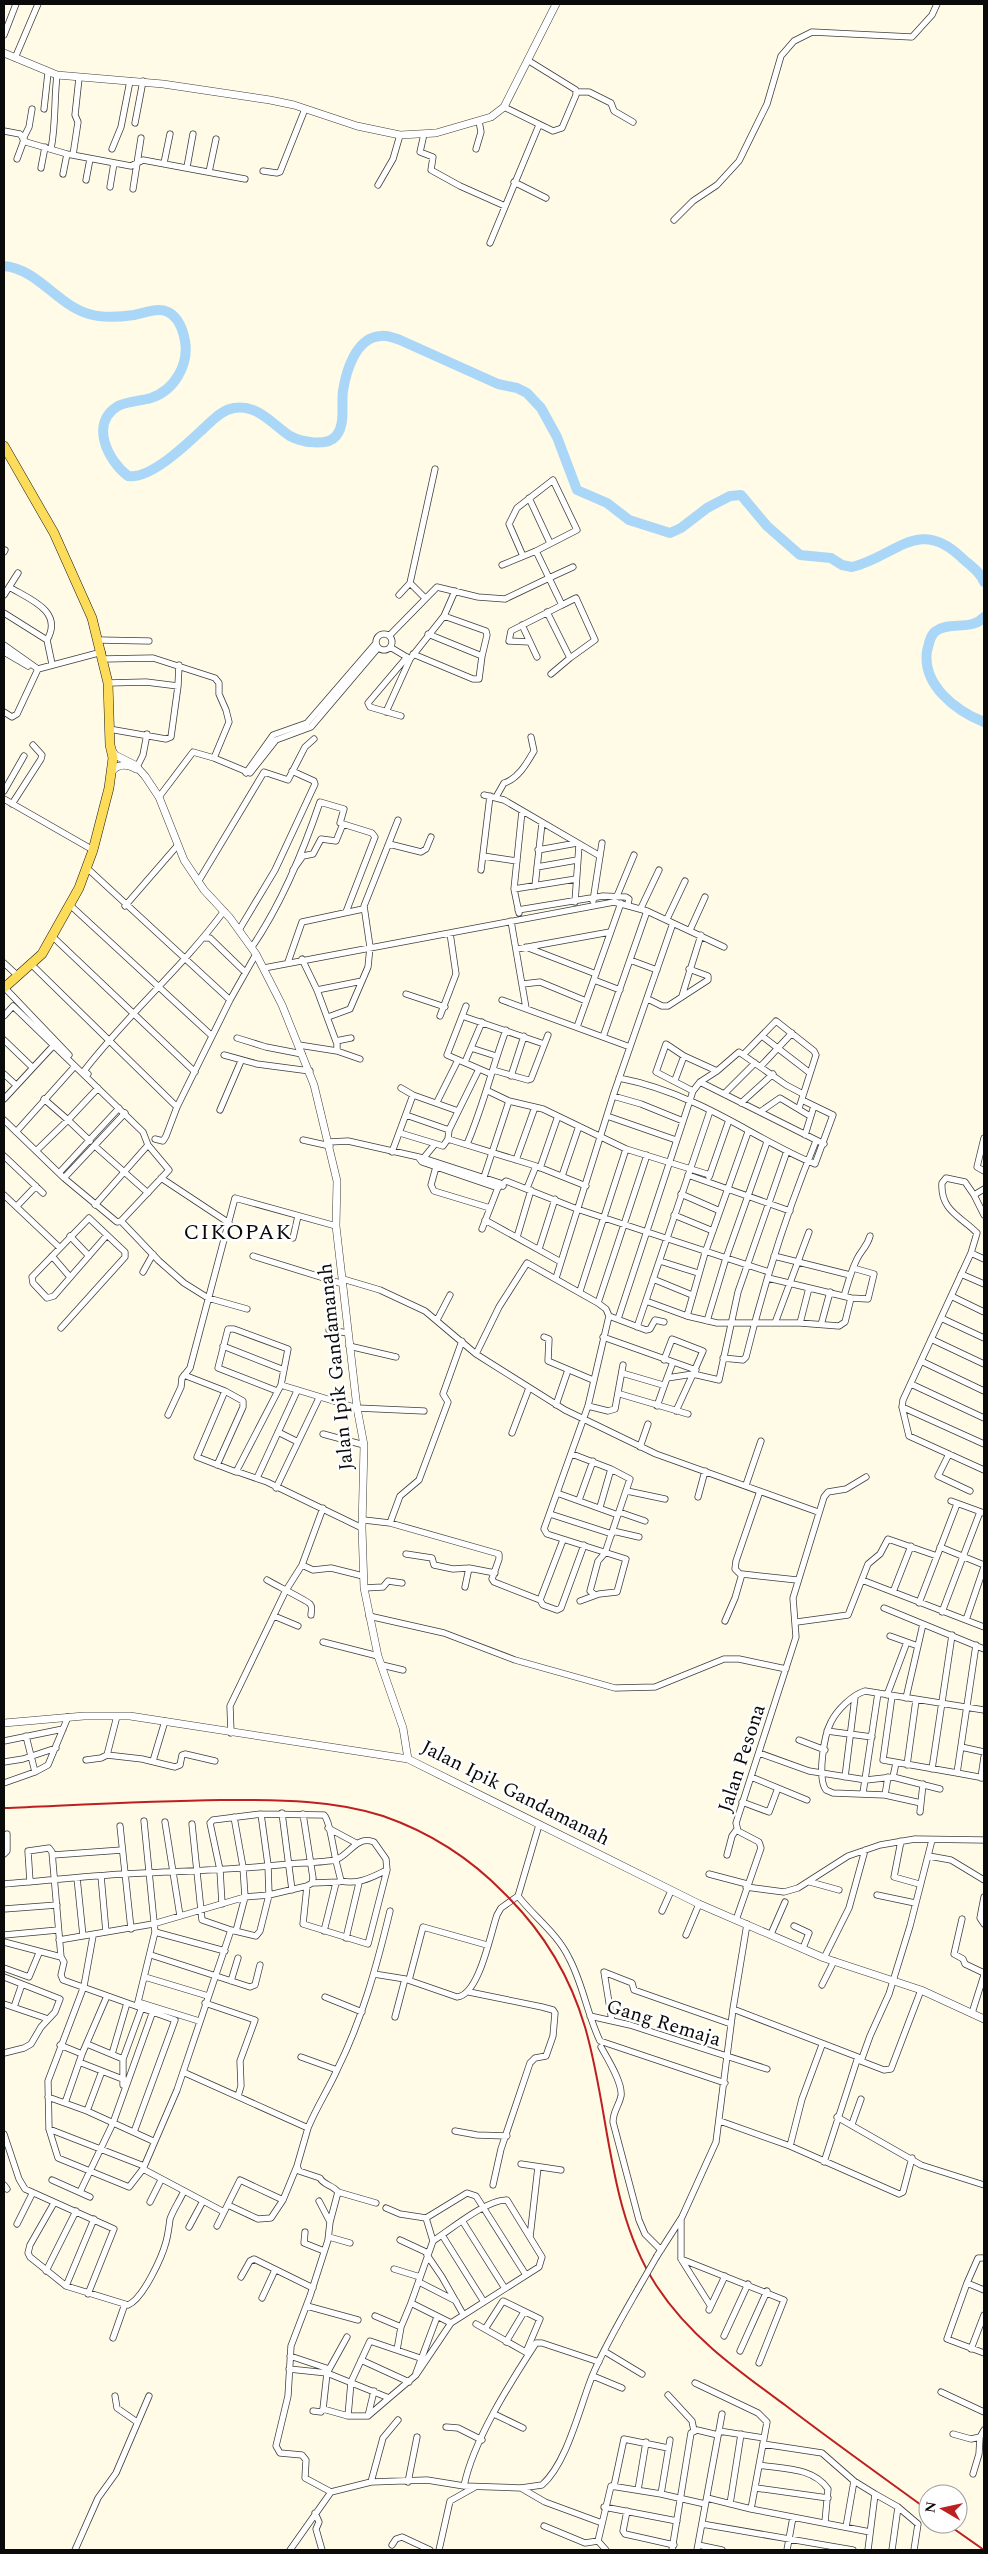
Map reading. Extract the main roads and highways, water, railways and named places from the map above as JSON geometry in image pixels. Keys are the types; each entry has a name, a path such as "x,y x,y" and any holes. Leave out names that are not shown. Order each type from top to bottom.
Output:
{"main road":[{"path":"4,446 54,533 80,588 98,640 108,683 110,745 113,758 93,850 70,905 53,937 32,965 4,987"}],"waterway":[{"path":"4,266 27,274 67,303 89,314 117,317 160,310 172,314 180,324 186,350 182,367 173,383 160,394 151,398 118,406 109,413 105,422 103,432 108,452 128,476 137,476 168,460 217,416 234,408 250,409 258,412 290,436 301,440 320,442 332,439 336,436 341,426 344,383 354,356 365,342 372,338 386,336 400,340 498,384 517,388 527,393 541,408 557,437 577,490 607,503 629,520 670,533 681,528 707,508 730,496 741,495 767,526 800,555 831,558 842,565 852,567 867,562 906,543 932,540 946,545 961,557 977,571 984,582"},
{"path":"984,617 973,624 942,628 936,631 932,635 927,651 927,663 935,686 952,704 984,722"}],"railway":[{"path":"4,1808 221,1800 323,1803 363,1810 417,1830 433,1838 478,1869 531,1922 563,1972 579,2008 593,2059 612,2159 628,2225 640,2256 656,2285 683,2320 715,2351 820,2432 918,2503"},
{"path":"961,2534 984,2550"}],"district":[{"name":"CIKOPAK","path":"238,1231"}]}
